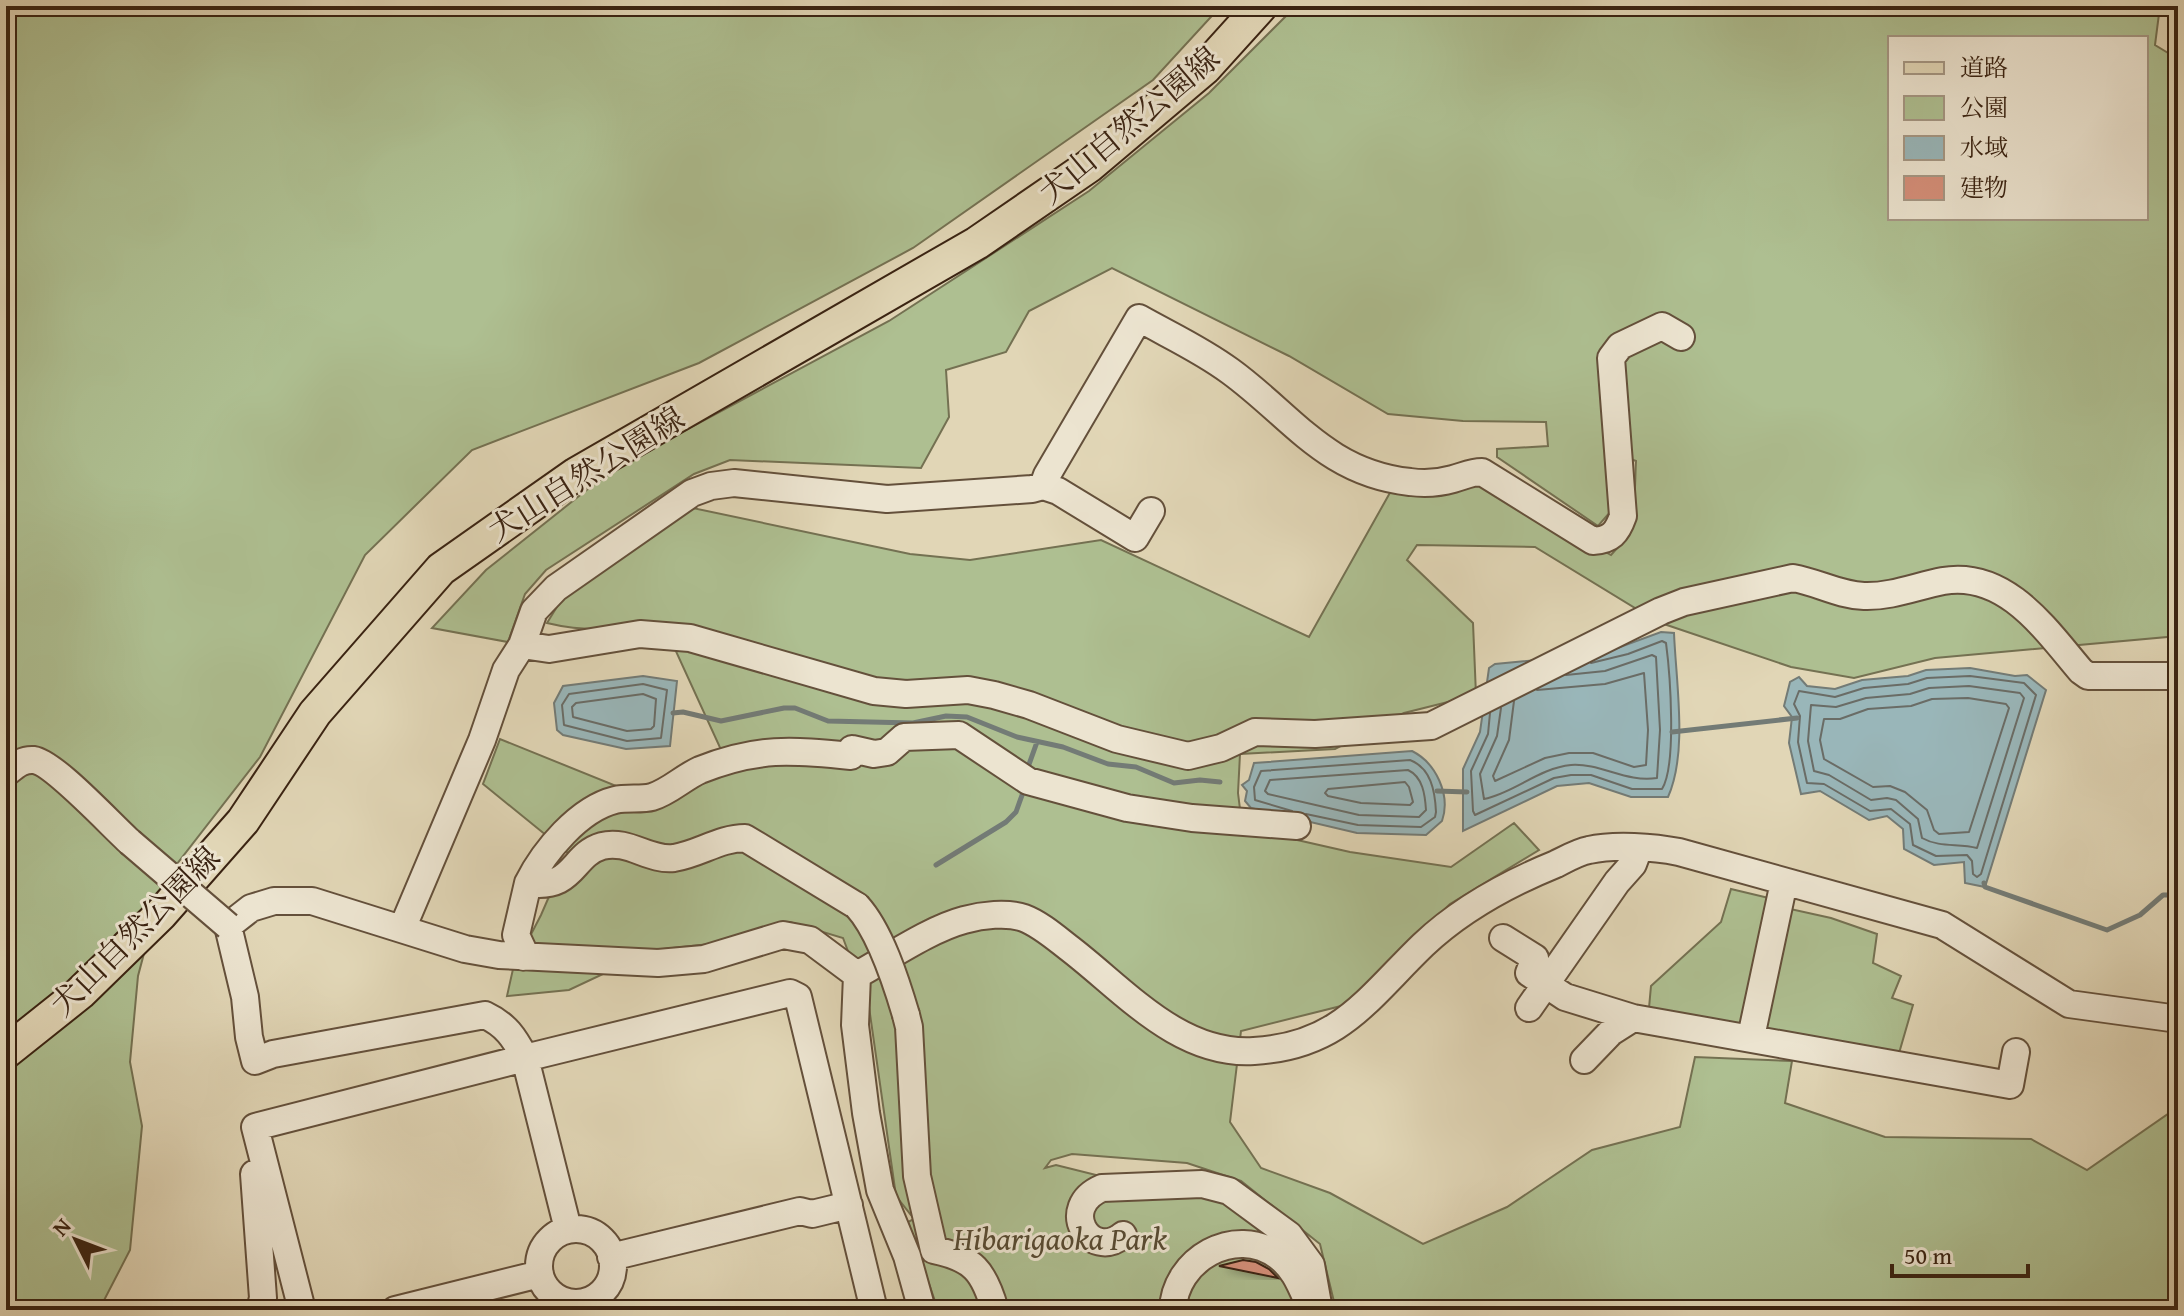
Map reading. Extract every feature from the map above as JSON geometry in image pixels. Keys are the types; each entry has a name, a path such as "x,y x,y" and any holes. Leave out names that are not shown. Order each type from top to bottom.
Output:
{"main road":[{"name":"犬山自然公園線","path":"6,1052 80,993 161,914 243,821 315,713 441,569 576,474 977,243 1089,166 1205,68 1261,6"}],"street":[{"path":"1043,486 1139,318 1229,370 1312,443 1352,467 1407,482 1430,483 1470,472 1482,472 1593,541 1607,540 1618,531 1623,516 1611,358 1620,346 1662,326 1681,337"},
{"path":"402,929 482,740 506,670 522,645 534,611 556,588 692,493 711,486 734,483 887,499 1003,492 1043,486 1058,491 1135,538 1151,511"},
{"path":"522,645 549,649 640,634 690,638 874,691 906,694 968,690 994,695 1117,739 1188,756 1221,748 1255,732 1315,734 1431,726 1684,602 1793,578 1830,590 1864,596 1884,595 1945,581 1976,581 2011,598 2034,616 2088,676 2178,676"},
{"path":"523,957 516,935 528,883 557,843 586,814 603,805 626,799 653,797 698,771 742,755 768,750 851,756 852,749 874,754 887,752 904,737 959,735 1028,781 1127,808 1192,818 1297,826"},
{"path":"6,773 24,760 37,760 54,769 130,842 228,926 245,997 255,1061 273,1054 485,1015 502,1023 513,1035 525,1058 568,1229"},
{"path":"528,883 563,879 601,846 617,845 658,857 675,858 733,838 745,838 857,906 868,917 899,991 909,1027 917,1176 934,1250 967,1260 982,1274 995,1310"},
{"path":"1529,1008 1617,882 1633,864 1639,848"},
{"path":"857,975 963,920 998,915 1024,918 1050,933 1158,1021 1185,1038 1251,1052 1276,1049 1305,1042 1341,1025 1365,1005 1423,945 1465,909 1589,849 1639,848 1679,852 1942,925 2069,1004 2178,1019"},
{"path":"1751,1037 1784,882"},
{"path":"228,926 251,908 274,901 312,901 465,949 523,957 658,963 704,959 783,935 810,940 857,975"},
{"path":"1503,938 1535,958 1529,973 1545,985 1565,997 1633,1018 2010,1085 2016,1052"},
{"path":"857,975 855,1025 880,1190 907,1256 922,1310"},
{"path":"302,1310 255,1127 790,993 798,997 874,1310"},
{"path":"1584,1060 1611,1032 1633,1018"},
{"path":"260,1310 263,1298 253,1181 254,1168 264,1164"},
{"path":"1123,1235 1116,1240 1101,1242 1083,1231 1080,1218 1083,1202 1088,1196 1102,1188 1202,1184 1229,1191 1289,1235 1311,1265 1319,1307 1309,1304 1297,1277 1276,1255 1265,1248 1243,1244 1212,1251 1192,1264 1176,1289 1173,1310"},
{"path":"611,1257 800,1211 812,1214 849,1205"},
{"path":"568,1229 593,1233 603,1241 611,1257 612,1273 608,1283 587,1305 558,1298 549,1291 540,1274 539,1259 543,1248 558,1233 568,1229"},
{"path":"395,1310 540,1274"}],"green space":[{"path":"6,6 1221,6 1153,80 913,248 699,363 472,450 365,555 260,757 163,882 138,976 130,1062 142,1126 130,1250 99,1310 6,1310"},
{"name":"Hibarigaoka Park","path":"1296,6 2160,6 2155,45 2178,59 2178,636 1935,658 1854,678 1791,667 1658,622 1535,547 1417,545 1407,560 1473,623 1476,695 1404,713 1335,749 1240,754 1238,793 1241,817 1284,837 1350,852 1451,867 1514,823 1539,850 1450,904 1345,1005 1241,1031 1230,1122 1261,1168 1330,1193 1423,1244 1507,1207 1592,1150 1680,1127 1695,1057 1792,1061 1785,1103 1885,1137 2031,1139 2087,1170 2178,1107 2178,1310 1336,1310 1320,1244 1241,1181 1187,1163 1072,1154 1051,1160 1045,1168 1056,1165 1108,1178 1231,1185 1325,1310 938,1310 908,1222 914,1219 896,1196 869,1007 843,938 790,922 719,943 654,950 569,990 507,996 513,969 568,853 483,784 500,739 621,788 662,785 728,765 664,625 591,629 547,623 566,592 688,507 910,554 970,560 1101,540 1309,637 1396,482 1480,481 1611,555 1620,545 1633,511 1636,461 1614,453 1612,510 1598,526 1497,457 1497,449 1548,446 1546,422 1463,421 1388,414 1289,356 1112,268 1029,311 1006,352 946,370 949,417 921,468 730,460 694,474 546,570 525,594 508,642 432,628 486,570 613,469 889,321 1089,191 1209,93"},
{"path":"1731,889 1773,899 1772,905 1831,918 1877,934 1873,963 1901,976 1892,998 1913,1005 1897,1060 1649,1008 1651,986 1721,922"}],"water":[{"path":"1661,632 1674,633 1679,717 1678,759 1668,797 1631,797 1589,783 1557,786 1463,831 1463,769 1480,732 1489,668 1495,664 1601,654"},
{"path":"1970,668 2015,676 2027,675 2046,690 1985,887 1965,883 1964,862 1934,865 1904,849 1903,829 1887,816 1869,820 1820,791 1801,794 1789,743 1792,717 1784,706 1790,682 1799,677 1807,686 1835,689 1862,680 1908,676 1926,670"},
{"path":"643,676 677,681 670,746 626,749 563,735 557,730 554,703 563,686"},
{"path":"1412,751 1428,763 1443,791 1442,821 1426,835 1357,833 1251,808 1245,801 1247,791 1242,785 1249,780 1254,763"}],"building":[{"path":"1243,1260 1256,1262 1278,1278 1219,1266"}],"waterway":[{"path":"673,713 683,712 721,721 784,708 795,708 828,721 913,723 946,716 967,717 1017,737 1063,747 1108,764 1136,767 1174,783 1200,780 1220,782"},
{"path":"1672,732 1797,718"},
{"path":"1027,770 1037,742"},
{"path":"936,865 1006,822 1016,812 1025,787"},
{"path":"1437,791 1467,792"},
{"path":"1984,883 1985,887 2107,930 2140,915 2163,895 2178,895"}]}
